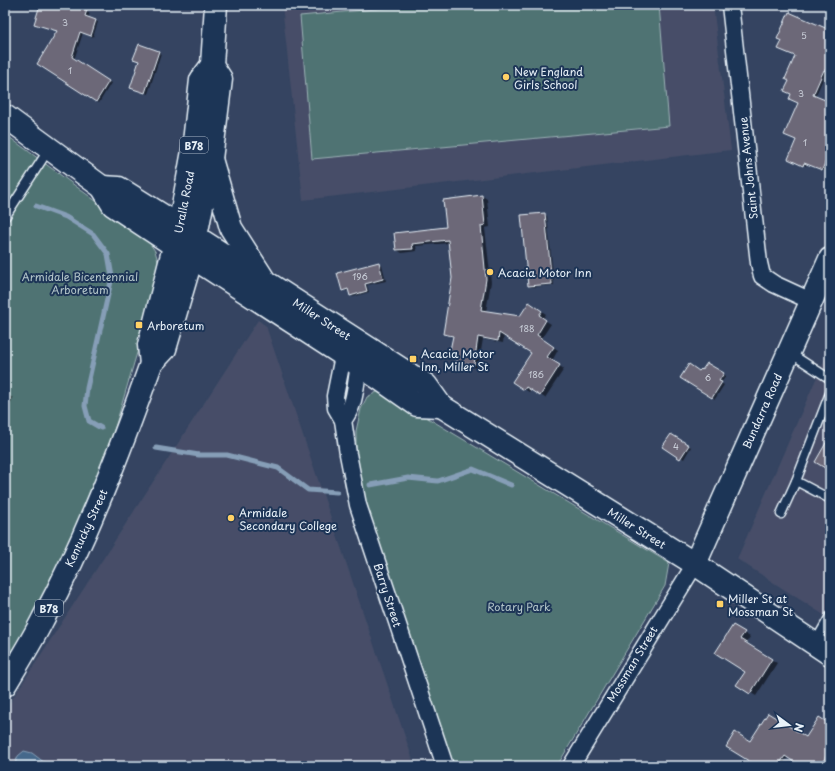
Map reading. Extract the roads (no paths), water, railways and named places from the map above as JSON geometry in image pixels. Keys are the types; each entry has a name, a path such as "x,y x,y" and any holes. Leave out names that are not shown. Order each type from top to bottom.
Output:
{"main road":[{"path":"212,65 216,5"},
{"name":"Uralla Road","path":"212,65 221,79 211,159 186,242 193,151 201,80 212,65"},
{"path":"5,116 50,147 102,187 113,205 186,242"},
{"path":"211,159 232,228 267,283"},
{"name":"Miller Street","path":"186,242 267,283 354,351 377,377 417,405 441,406 694,564 822,649"},
{"name":"Miller Street","path":"186,242 354,351"},
{"name":"Kentucky Street","path":"5,685 43,619 87,528 111,472 151,364 149,346 186,242"},
{"name":"Bundarra Road","path":"694,564 830,259"}],"street":[{"name":"Saint Johns Avenue","path":"730,5 759,263 762,276 774,284 811,301"},
{"name":"Barry Street","path":"354,351 352,406 343,420 358,505 445,766"},
{"name":"Mossman Street","path":"571,766 694,564"}],"lane":[{"path":"5,217 50,147"},
{"path":"789,352 830,378"},
{"path":"781,514 796,481 830,393"},
{"path":"796,481 830,499"},
{"path":"822,649 830,616"}],"waterway":[{"path":"36,206 66,217 93,234 108,254 112,277 87,388 85,406 89,421 101,428"},
{"path":"156,448 199,455 227,455 278,468 308,490 337,492"},
{"path":"370,485 408,478 438,481 473,469 511,485"}],"place":[{"name":"New England Girls School","path":"506,77"},
{"name":"Acacia Motor Inn","path":"490,272"},
{"name":"Arboretum","path":"139,325"},
{"name":"Acacia Motor Inn, Miller St","path":"413,359"},
{"name":"Armidale Secondary College","path":"231,518"},
{"name":"Miller St at Mossman St","path":"720,604"}],"park label":[{"name":"Armidale Bicentennial Arboretum","path":"80,282"},
{"name":"Rotary Park","path":"519,606"}]}
